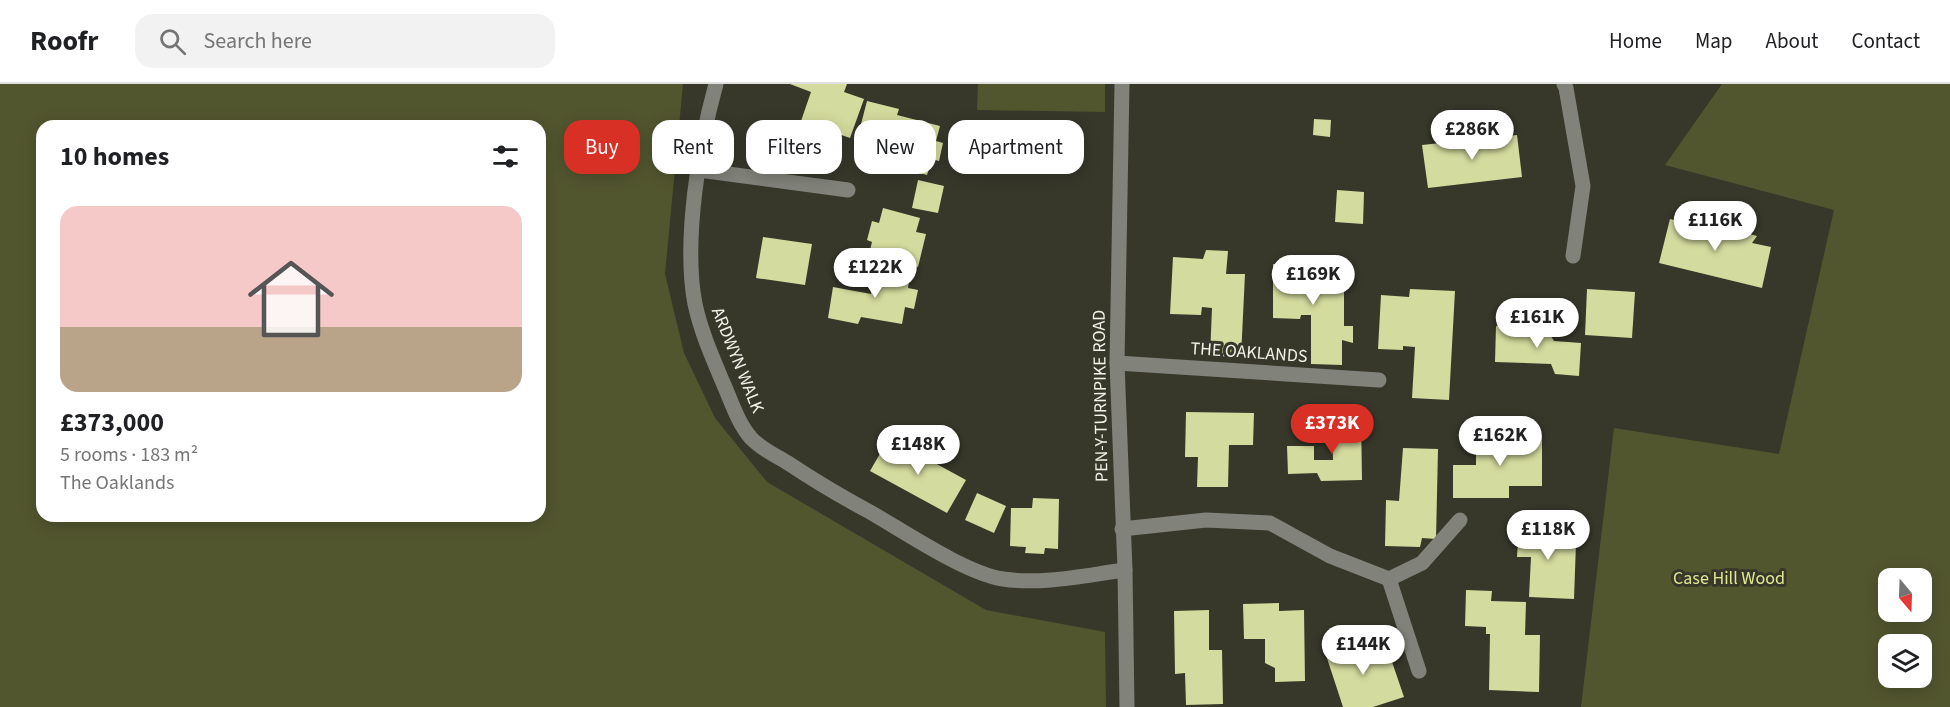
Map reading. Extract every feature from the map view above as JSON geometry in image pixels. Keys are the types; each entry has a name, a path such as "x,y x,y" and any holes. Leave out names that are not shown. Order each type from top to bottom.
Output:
{"street":[{"name":"ARDWYN WALK","path":"706,120 716,84"},
{"name":"PEN-Y-TURNPIKE ROAD","path":"1122,84 1117,363 1125,570 1127,707"},
{"path":"1564,84 1583,186 1573,256"},
{"name":"ARDWYN WALK","path":"699,174 692,241 695,302 699,323 740,423 750,437 819,484 953,560 986,575 1032,581 1125,570"},
{"path":"729,174 848,190"},
{"name":"THE OAKLANDS","path":"1117,363 1379,380"},
{"path":"1122,529 1206,520 1270,523 1330,556 1389,579 1422,563 1460,520"},
{"path":"1389,579 1419,671"}],"green space":[{"path":"0,84 683,84 680,120 652,120 652,174 674,174 665,274 684,353 715,418 767,482 986,610 1105,632 1106,707 0,707"},
{"path":"978,84 1105,84 1105,112 977,110"},
{"name":"Case Hill Wood","path":"1722,84 1950,84 1950,707 1581,707 1614,428 1779,454 1834,210 1665,165"}],"building":[{"path":"790,84 847,84 844,92 864,99 856,120 854,120 850,138 842,135 842,120 801,120 811,92"},
{"path":"867,101 899,109 897,115 917,120 862,120"},
{"path":"1314,119 1331,120 1330,137 1313,135"},
{"path":"936,125 940,126 936,141"},
{"path":"1517,135 1522,177 1428,188 1422,145"},
{"path":"936,141 943,143 939,161 936,160"},
{"path":"918,180 944,186 938,213 912,208"},
{"path":"1337,190 1364,192 1363,224 1335,222"},
{"path":"883,208 920,218 916,232 926,234 918,267 869,254 872,242 867,240 872,221 879,223"},
{"path":"1694,218 1757,236 1752,243 1771,247 1762,288 1659,263 1670,219 1690,224"},
{"path":"763,237 812,244 805,285 756,278"},
{"path":"1206,250 1228,251 1226,274 1245,274 1241,357 1210,356 1212,308 1202,307 1201,315 1170,314 1173,257 1203,259"},
{"path":"1305,257 1326,257 1326,283 1344,283 1344,326 1353,326 1353,343 1342,340 1342,365 1311,364 1311,315 1301,315 1300,319 1273,318 1273,264 1302,264"},
{"path":"869,267 910,274 908,288 918,290 914,309 905,307 902,324 861,317 858,324 828,318 833,287 871,294"},
{"path":"1410,289 1455,291 1449,400 1412,398 1415,347 1403,346 1403,350 1378,349 1381,295 1409,297"},
{"path":"1587,289 1635,292 1632,338 1585,335"},
{"path":"1496,326 1546,328 1554,341 1581,343 1579,376 1555,374 1551,364 1495,362"},
{"path":"1186,412 1254,413 1253,445 1229,445 1228,487 1197,487 1198,457 1185,457"},
{"path":"1361,418 1362,480 1321,481 1317,473 1288,474 1287,446 1314,446 1314,460 1333,460 1332,419"},
{"path":"1476,435 1542,435 1542,486 1509,486 1509,498 1453,498 1453,465 1476,465"},
{"path":"889,438 966,480 947,513 870,471"},
{"path":"1403,448 1438,449 1436,539 1422,538 1420,547 1385,546 1386,500 1399,501"},
{"path":"977,493 1006,506 994,533 965,520"},
{"path":"1033,498 1059,499 1058,549 1045,548 1044,554 1025,553 1026,547 1010,546 1011,508 1032,508"},
{"path":"1519,524 1558,525 1557,542 1576,543 1574,599 1529,597 1531,557 1517,557"},
{"path":"1466,590 1492,591 1491,601 1526,602 1525,635 1540,635 1539,692 1489,690 1490,634 1486,634 1486,627 1465,626"},
{"path":"1279,603 1279,611 1304,610 1305,681 1275,682 1275,668 1265,663 1265,639 1244,639 1243,604"},
{"path":"1209,610 1209,650 1222,650 1223,704 1186,705 1185,673 1175,674 1174,611"},
{"path":"1360,638 1367,660 1389,653 1404,697 1373,707 1343,707 1324,649"}]}
